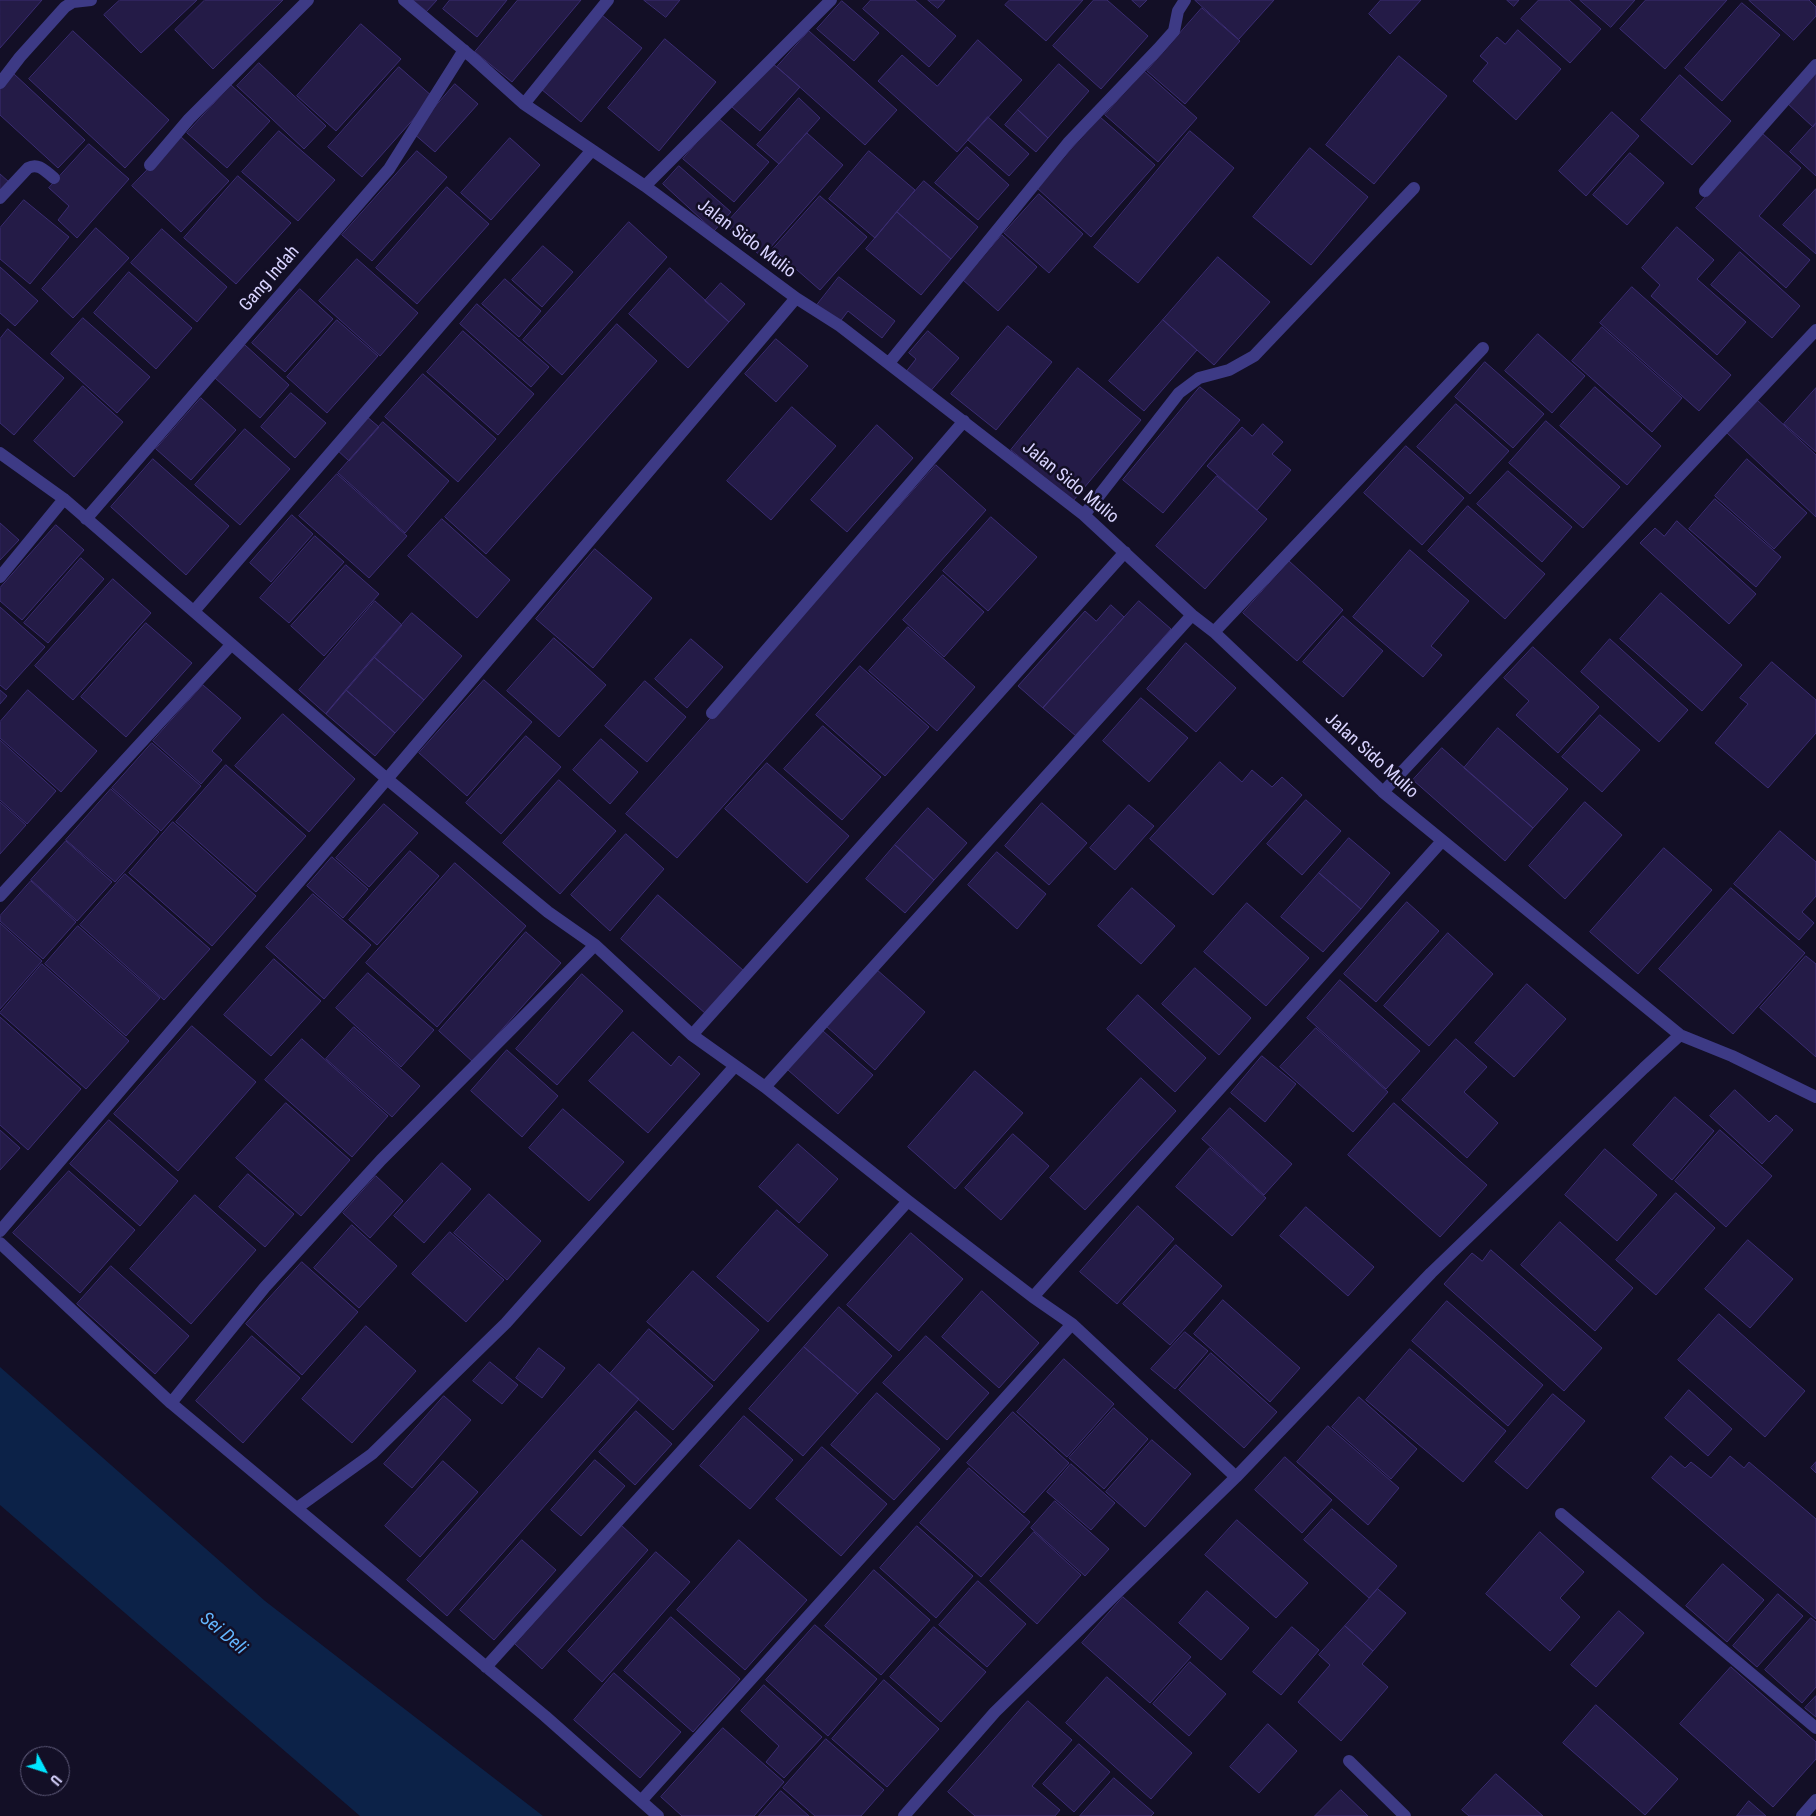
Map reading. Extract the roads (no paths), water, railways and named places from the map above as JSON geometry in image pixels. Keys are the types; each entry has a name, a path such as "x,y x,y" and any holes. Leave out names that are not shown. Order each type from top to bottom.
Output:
{"street":[{"path":"0,83 20,57 65,7 74,2 91,0"},
{"path":"150,165 189,119 308,0"},
{"name":"Jalan Sido Mulio","path":"404,0 464,50 524,104 645,186 796,298 840,326 1084,515 1192,615 1214,632 1383,792 1680,1036 1732,1056 1816,1097"},
{"path":"524,104 608,0"},
{"path":"645,186 831,0"},
{"path":"889,363 1068,143 1174,31 1178,11 1185,0"},
{"name":"Gang Indah","path":"86,519 388,169 464,50"},
{"path":"1705,191 1816,65"},
{"path":"194,611 592,150"},
{"path":"0,198 28,168 33,166 38,166 54,178"},
{"path":"1084,515 1179,393 1199,378 1229,370 1254,356 1414,188"},
{"path":"0,1231 388,779 796,298"},
{"path":"1383,792 1816,330"},
{"path":"1214,632 1483,348"},
{"path":"712,713 964,422"},
{"path":"0,453 64,499 388,779 548,912 595,946 692,1035 765,1087 908,1201 1033,1297 1072,1324 1236,1477"},
{"path":"0,577 64,499"},
{"path":"692,1035 1125,552"},
{"path":"765,1087 1192,615"},
{"path":"0,896 231,645"},
{"path":"1033,1297 1442,841"},
{"path":"171,1403 265,1287 381,1160 595,946"},
{"path":"904,1816 995,1712 1236,1477 1431,1273 1644,1068 1680,1036"},
{"path":"297,1508 372,1454 506,1323 735,1066"},
{"path":"486,1667 908,1201"},
{"path":"0,1243 171,1403 486,1667 658,1816"},
{"path":"641,1801 1072,1324"},
{"path":"1561,1514 1816,1728"},
{"path":"1350,1761 1406,1816"},
{"path":"1802,1816 1816,1800"}],"water":[{"name":"Sei Deli","path":"0,1367 265,1601 543,1816 360,1816 0,1505"}]}
